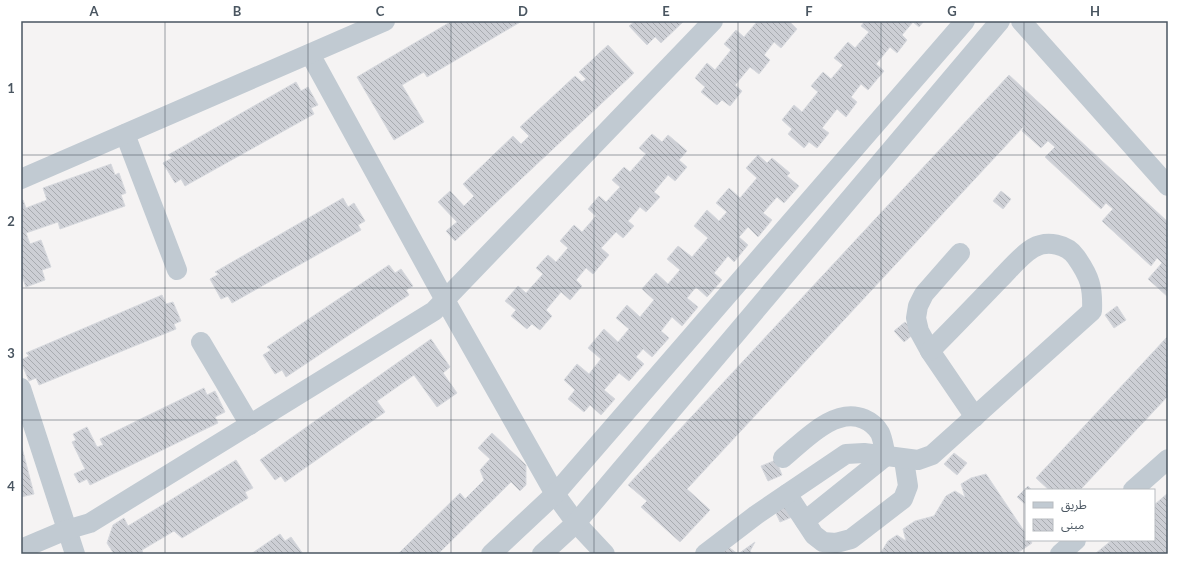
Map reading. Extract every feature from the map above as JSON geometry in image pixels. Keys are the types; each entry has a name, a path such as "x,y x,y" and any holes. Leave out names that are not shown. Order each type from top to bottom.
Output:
{"street":[{"path":"21,179 385,21"},
{"path":"21,549 66,530 90,523 434,311 713,21"},
{"path":"491,554 554,494 965,21"},
{"path":"542,554 576,522 1000,21"},
{"path":"1021,21 1168,186"},
{"path":"310,54 445,300 554,494 576,522 605,554"},
{"path":"125,134 177,270"},
{"path":"705,554 756,515 846,454 864,453 918,460 932,455 1092,311 1093,293 1088,274 1074,254 1058,244 1044,243 1032,248 930,351"},
{"path":"960,253 924,294 918,306 916,318 919,331 930,351 975,417"},
{"path":"201,342 250,425"},
{"path":"21,388 75,554"},
{"path":"783,458 831,420 843,416 858,416 872,422 880,433 895,458 908,486 904,499 850,539 836,543 823,542 814,535 787,494"},
{"path":"805,521 895,458"},
{"path":"1134,489 1168,459"},
{"path":"1060,554 1075,541"}],"building":[{"path":"452,21 522,21 427,77 424,72 402,85 424,122 394,140 357,77"},
{"path":"632,21 684,21 661,43 655,37 647,45 629,26 634,22"},
{"path":"753,21 789,21 797,29 781,48 774,42 764,55 770,60 759,74 750,67 735,85 742,91 730,106 722,100 717,105 701,92 705,87 695,78 707,63 715,70 731,50 724,44 736,30 744,37 756,23"},
{"path":"865,21 924,21 919,27 913,22 902,35 907,40 897,53 890,47 876,64 884,71 868,90 861,84 851,97 857,102 846,117 837,109 822,128 829,133 817,148 809,142 804,148 788,134 792,129 782,120 794,105 802,112 818,92 811,86 823,72 831,79 843,65 834,58 848,42 855,48 869,32 861,26"},
{"path":"608,45 634,73 455,241 446,231 457,222 438,202 450,191 464,206 474,196 463,184 513,136 521,144 529,136 520,127 575,76 582,82 586,79 579,72"},
{"path":"1009,75 1168,222 1168,297 1148,279 1162,263 1157,258 1151,266 1102,221 1113,209 1106,203 1101,209 1045,157 1055,147 1048,141 1041,148 1022,131 1025,125 687,489 710,510 680,542 641,507 647,501 628,485"},
{"path":"296,82 301,91 308,87 318,105 311,108 314,114 185,186 181,179 175,183 163,163 172,158 168,155"},
{"path":"652,134 662,142 668,135 687,151 679,160 687,167 675,181 668,175 654,192 660,197 646,212 640,207 628,221 634,226 623,238 616,232 601,248 609,255 593,274 586,268 576,280 582,286 570,300 561,292 546,310 552,316 540,330 532,324 527,329 511,316 516,310 505,301 518,286 526,293 543,274 536,268 548,255 556,262 568,248 560,241 574,225 582,232 596,216 588,209 599,196 606,202 620,187 612,180 624,167 630,172 646,154 639,148"},
{"path":"758,155 767,163 772,158 790,173 787,176 799,186 784,203 777,197 763,213 772,220 758,237 748,227 739,237 748,245 734,262 728,256 714,273 722,280 707,297 696,287 687,298 698,307 682,326 672,317 661,331 669,338 652,357 643,349 636,357 644,364 629,381 619,373 604,390 615,399 601,415 590,405 584,412 568,399 575,390 564,380 577,364 589,374 601,359 588,348 604,329 618,342 629,329 616,318 627,305 640,317 654,300 642,289 656,273 668,284 680,270 667,259 678,246 692,257 708,238 694,226 707,210 719,221 727,212 716,203 729,188 740,198 757,178 746,168"},
{"path":"111,164 115,175 119,173 126,193 121,195 125,206 60,229 58,222 26,233 30,244 41,240 51,267 42,270 45,280 26,287 23,279 21,279 21,200 23,200 26,208 47,200 43,188"},
{"path":"1001,191 1011,199 1003,209 993,201"},
{"path":"343,198 348,207 354,203 365,221 358,225 361,230 232,303 228,296 221,299 210,279 219,274 215,272"},
{"path":"389,265 395,273 401,269 413,286 406,290 409,295 286,377 282,370 275,374 263,355 271,350 267,347"},
{"path":"162,295 166,304 173,302 181,321 174,324 176,329 39,385 36,378 29,381 21,362 21,360 29,356 26,353"},
{"path":"1117,306 1126,320 1114,328 1105,315"},
{"path":"905,322 915,333 904,342 894,331"},
{"path":"1168,336 1168,396 1081,489 1048,489 1036,478"},
{"path":"431,339 450,367 443,373 457,393 437,407 414,375 377,401 385,412 285,482 281,476 275,480 260,460"},
{"path":"204,388 207,395 215,391 225,412 215,417 218,423 90,485 87,479 79,483 74,474 85,469 72,442 76,440 73,434 87,427 97,447 103,445 100,439"},
{"path":"492,433 526,465 526,485 520,491 511,482 438,554 398,554 460,493 465,499 484,480 480,470 490,459 478,448"},
{"path":"21,444 34,494 21,497"},
{"path":"954,453 967,463 957,475 944,464"},
{"path":"236,460 253,488 245,492 248,498 182,538 174,531 142,550 143,554 114,554 107,543 113,525 124,518 128,526"},
{"path":"776,460 782,475 768,481 761,466"},
{"path":"986,474 1025,532 1025,541 1031,541 1032,543 1016,554 880,554 888,541 897,535 906,541 903,529 915,521 934,516 946,496 955,491 965,497 961,484 971,478"},
{"path":"1025,489 1025,504 1017,497"},
{"path":"1168,493 1168,554 1095,554 1111,541 1155,541 1155,504"},
{"path":"787,504 792,517 780,522 774,509"},
{"path":"280,534 285,541 291,537 303,554 251,554"},
{"path":"755,542 750,551 752,554 738,554"},
{"path":"727,546 738,554 715,554"}]}
